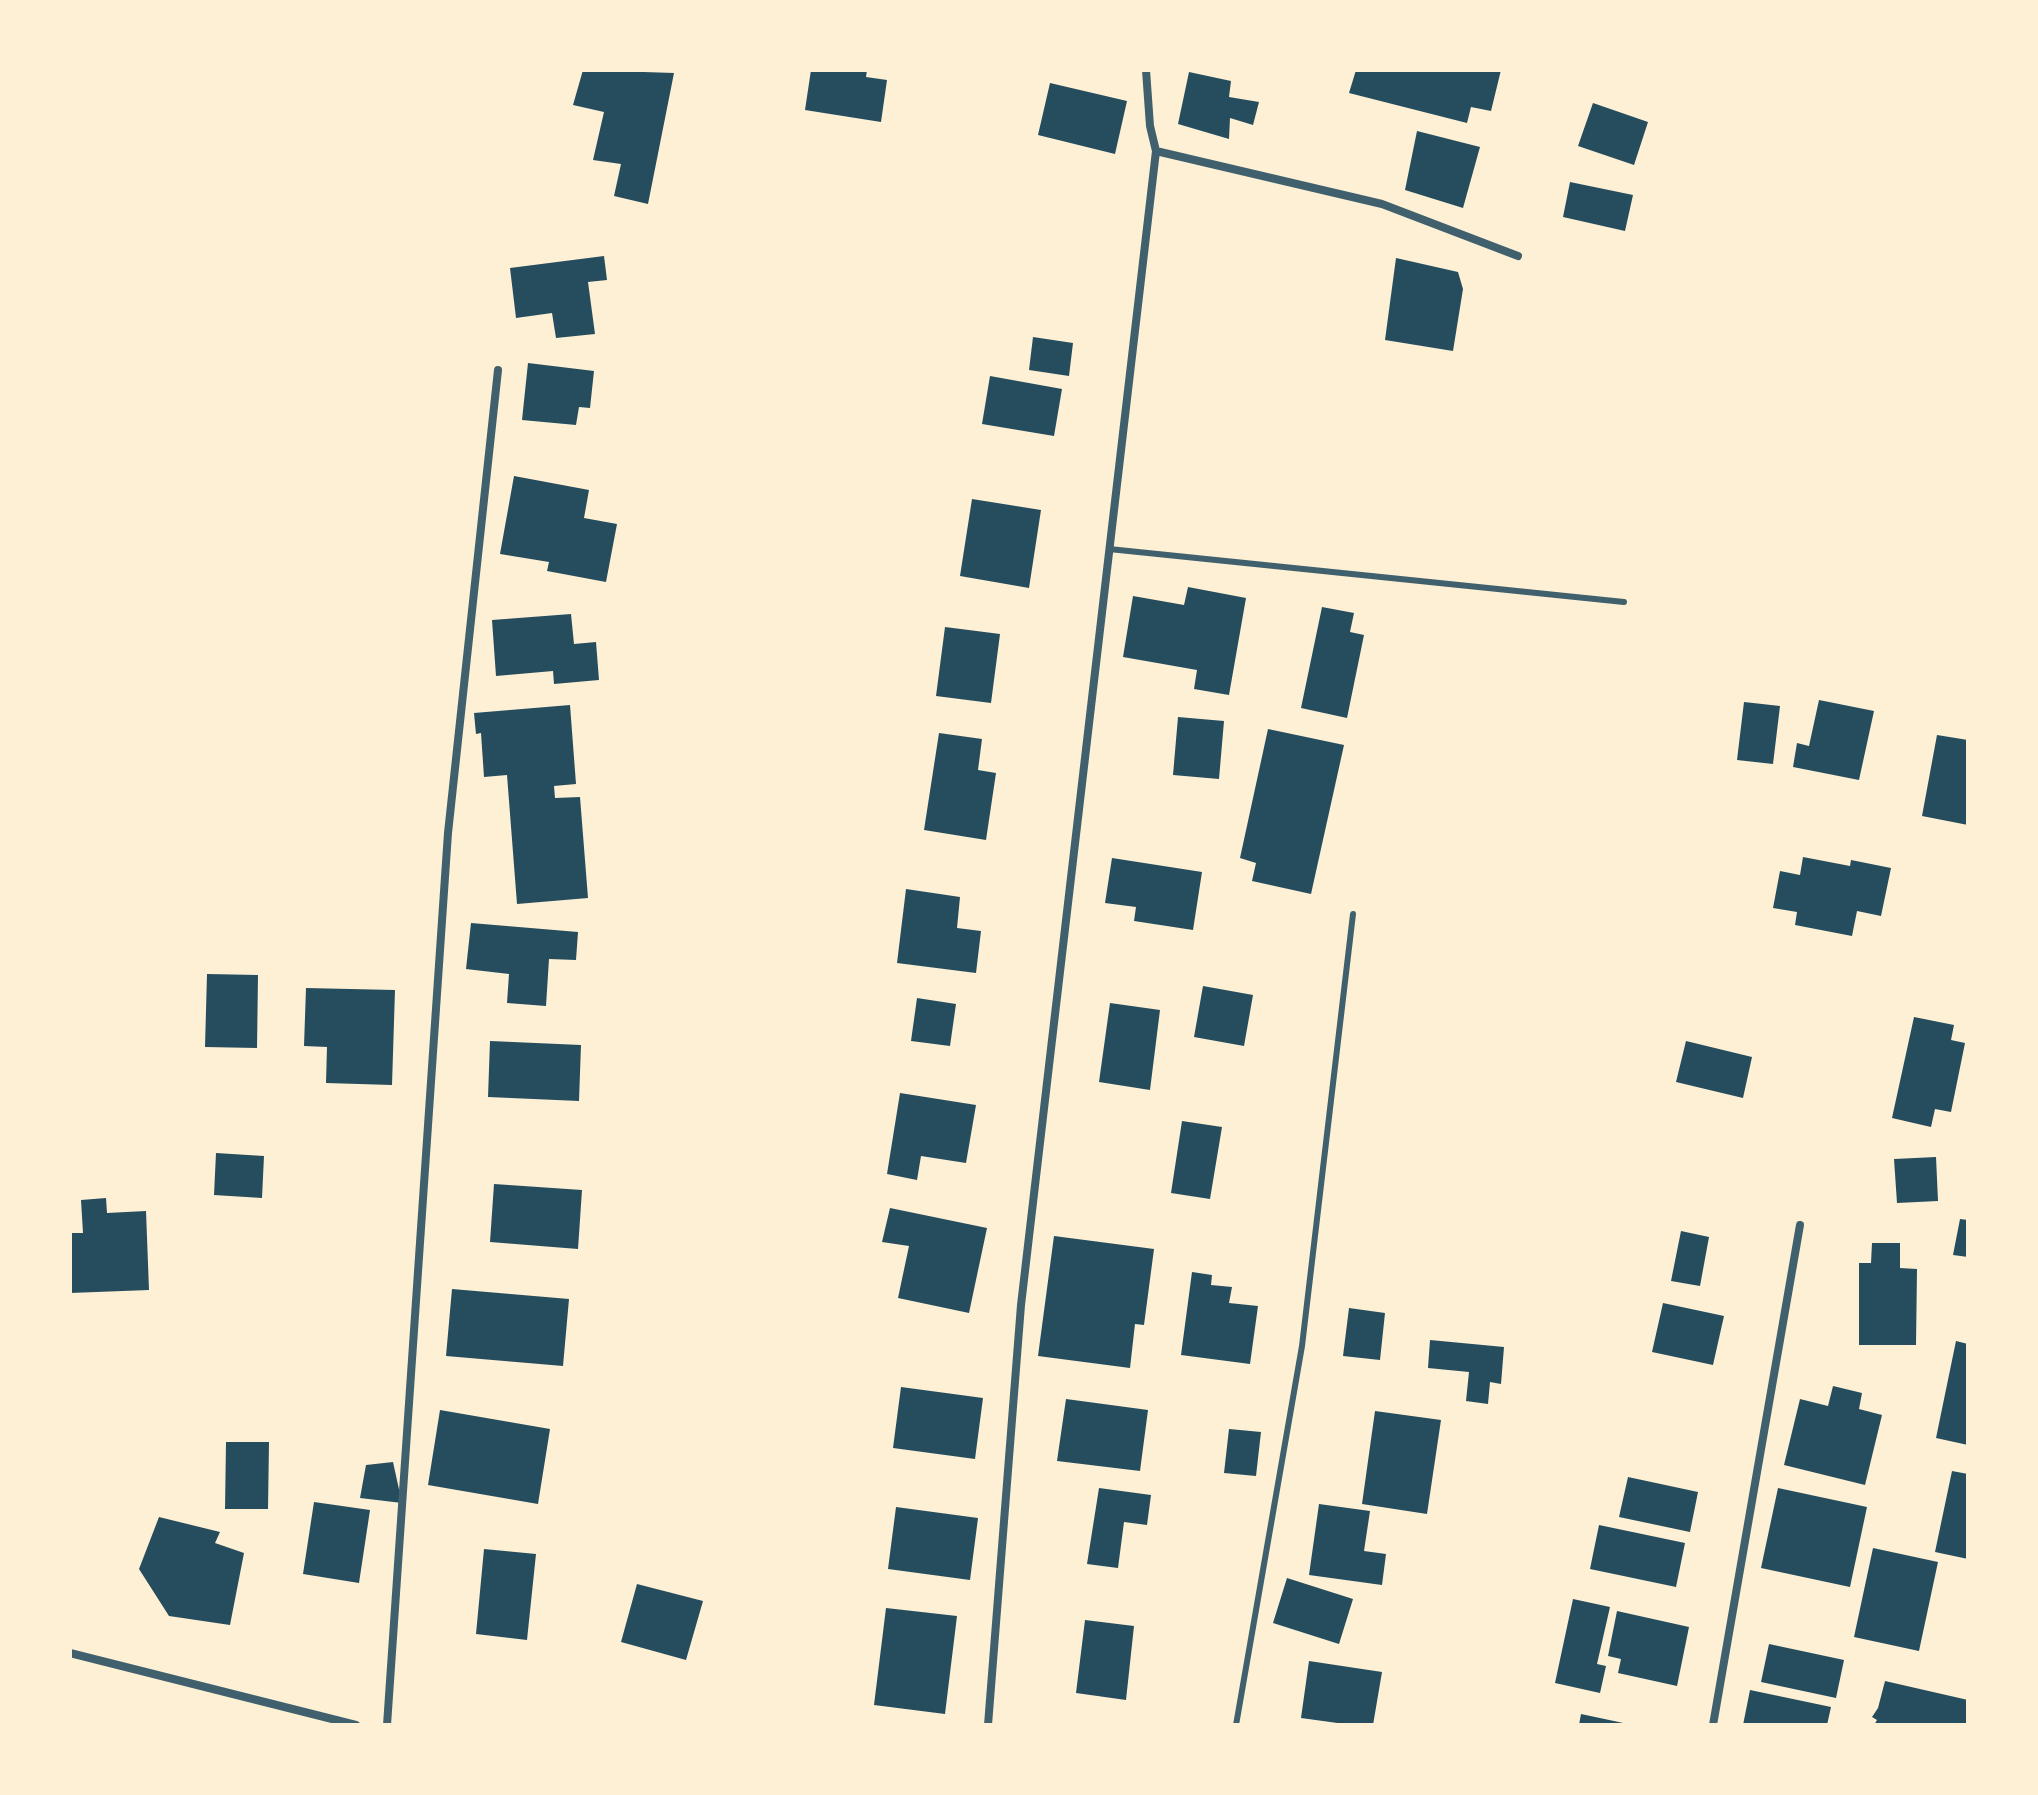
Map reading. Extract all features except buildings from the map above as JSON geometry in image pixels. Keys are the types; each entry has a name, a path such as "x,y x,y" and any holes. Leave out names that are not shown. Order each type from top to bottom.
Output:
{"street":[{"path":"988,1725 1021,1305 1156,151 1150,126 1146,70"},
{"path":"1156,151 1382,204 1518,256"},
{"path":"387,1725 448,833 498,370"},
{"path":"1713,1725 1800,1225"},
{"path":"70,1653 356,1725"}],"lane":[{"path":"1109,549 1624,602"},
{"path":"1236,1725 1302,1346 1353,914"}]}
